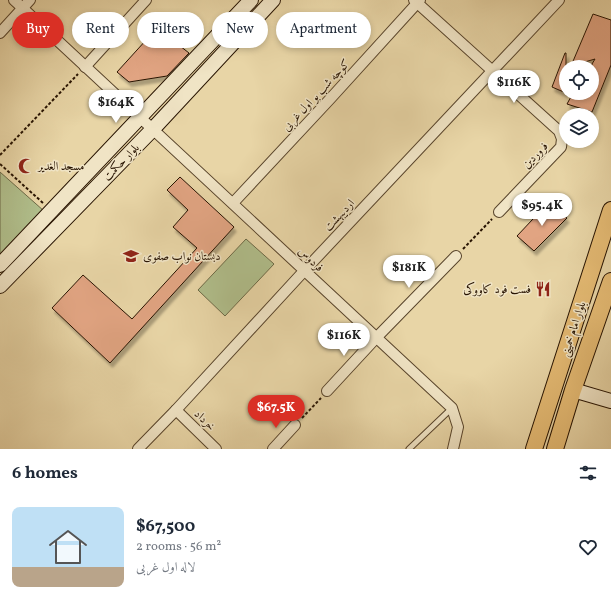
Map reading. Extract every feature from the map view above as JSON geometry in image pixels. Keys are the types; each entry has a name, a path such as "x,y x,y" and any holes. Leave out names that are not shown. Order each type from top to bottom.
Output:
{"main road":[{"name":"بلوار امام خمینی","path":"534,449 611,210"},
{"name":"بلوار امام خمینی","path":"555,449 573,390 611,281"}],"street":[{"name":"فردوس","path":"14,0 452,408"},
{"path":"0,32 30,0"},
{"path":"85,67 146,0"},
{"name":"بلوار حکمت","path":"0,265 51,210 141,118 251,0"},
{"name":"بلوار حکمت","path":"0,286 153,129 273,0"},
{"name":"اردیبهشت","path":"138,449 559,0"},
{"name":"فروردین","path":"417,1 559,131 562,139 560,147 499,212"},
{"name":"کوچه شب بو اول غربی","path":"233,203 330,100 417,1"},
{"path":"327,391 456,256"},
{"path":"573,390 611,401"},
{"path":"452,408 458,427 453,449"},
{"name":"خرداد","path":"176,410 216,449"},
{"path":"273,449 295,425"}],"lane":[{"path":"409,449 452,408"}],"path":[{"path":"0,155 85,67"},
{"path":"0,164 51,210"},
{"path":"456,256 499,212"},
{"path":"295,425 327,391"}],"green space":[{"path":"0,172 44,211 0,259"},
{"path":"246,239 274,264 225,316 198,290"}],"building":[{"path":"593,14 611,20 611,65 599,95 599,60 574,60"},
{"path":"139,48 183,48 189,53 167,76 129,82 117,72"},
{"path":"565,53 566,53 566,60 562,60"},
{"path":"559,69 559,90 552,87"},
{"path":"569,100 597,100 594,108 580,108 567,104"},
{"name":"دبستان نواب صفوی","path":"180,177 234,227 110,363 52,308 83,275 132,319 197,248 173,227 188,210 167,190"},
{"path":"548,203 567,218 534,251 517,236"}],"place":[{"name":"مسجد الغدیر","path":"26,166"},
{"name":"دبستان نواب صفوی","path":"131,256"},
{"name":"فست فود کاووکی","path":"543,289"}]}
